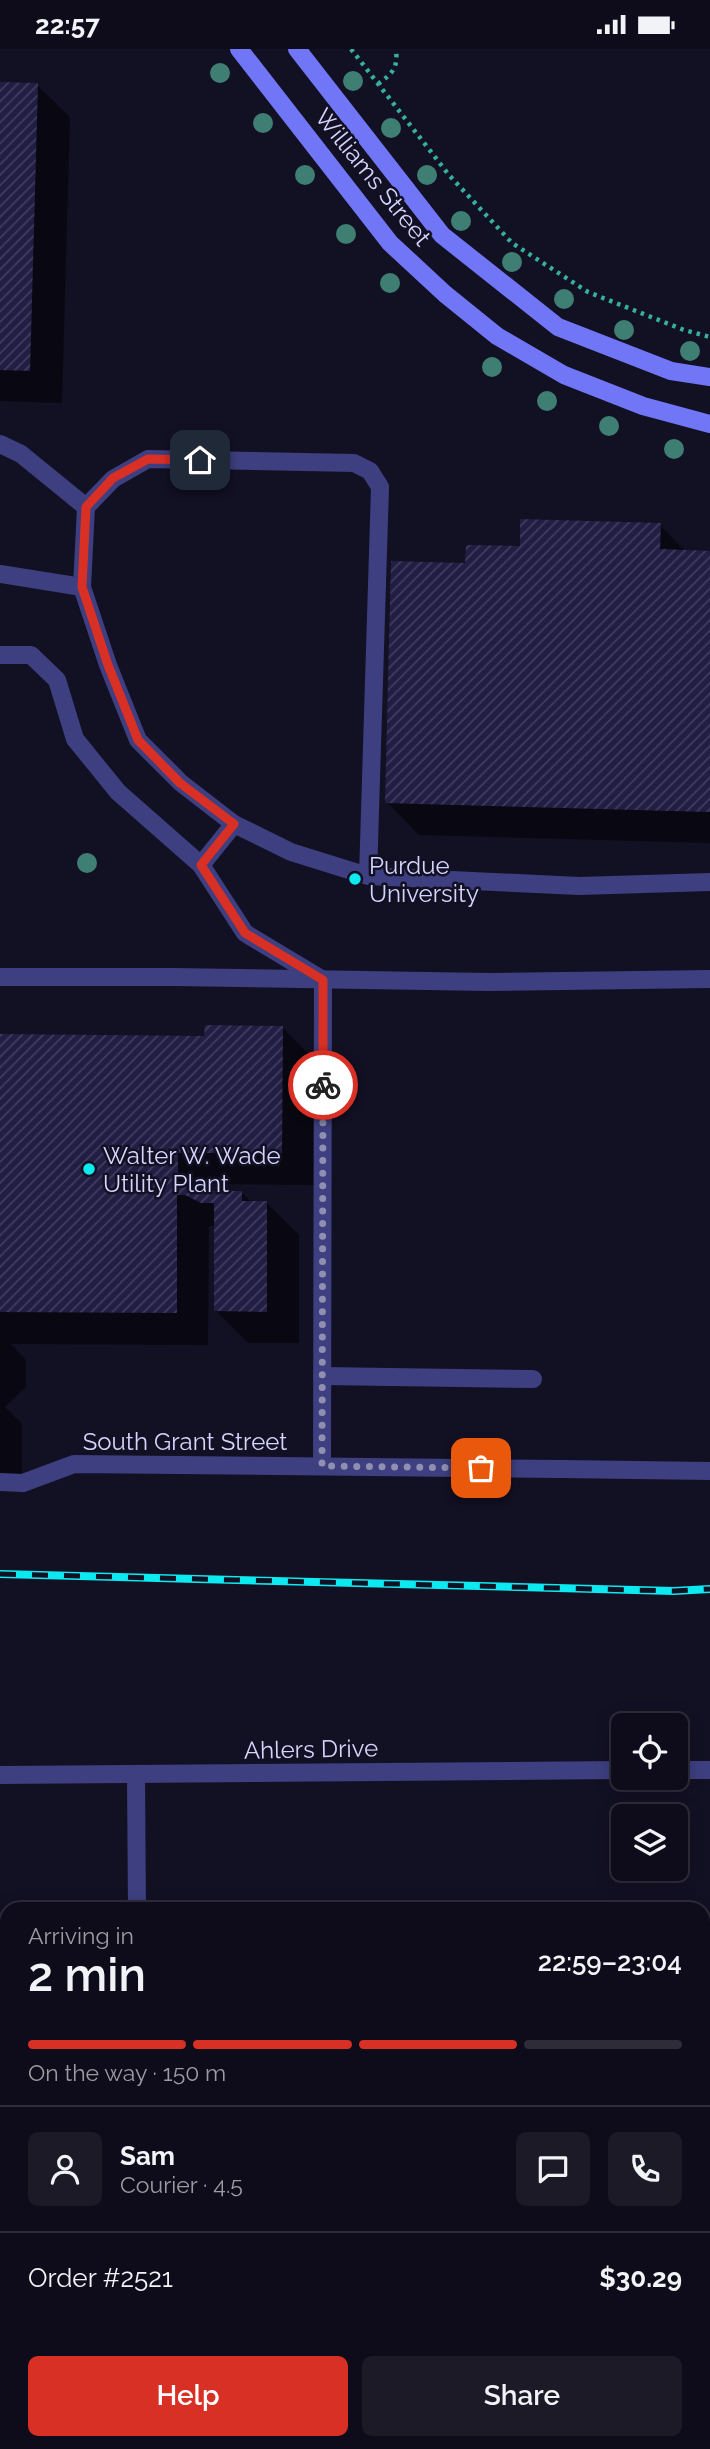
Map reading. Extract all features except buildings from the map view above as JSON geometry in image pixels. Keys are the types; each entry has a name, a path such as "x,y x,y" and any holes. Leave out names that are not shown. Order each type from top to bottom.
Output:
{"main road":[{"name":"Williams Street","path":"239,49 390,243 445,294 497,336 564,375 643,406 710,424"},
{"name":"Williams Street","path":"297,49 442,235 452,244 558,327 671,371 710,377"}],"street":[{"path":"0,443 22,454 86,507"},
{"path":"368,876 380,487 370,471 354,463 148,459 113,478 86,507 82,587 108,665 138,740 180,783 234,824 290,852 368,876 579,886 710,882"},
{"path":"0,574 82,587"},
{"path":"0,655 31,655 57,680 75,739 118,792 201,865 245,933 323,980"},
{"path":"201,865 234,824"},
{"path":"0,977 489,982 710,979"},
{"path":"322,1466 323,980"},
{"path":"322,1376 533,1379"},
{"name":"South Grant Street","path":"0,1482 23,1483 74,1464 710,1471"},
{"name":"Ahlers Drive","path":"0,1775 611,1770"},
{"path":"688,1770 710,1770"},
{"path":"136,1776 137,1902"}],"path":[{"path":"351,49 449,176 512,243 587,292 684,330 710,337"},
{"path":"377,84 394,72 398,64 396,49"}],"railway":[{"path":"0,1574 674,1591 710,1589"}],"way so far":[{"path":"323,1085 322,1466 481,1468"}],"place":[{"name":"Purdue University","path":"355,879"},
{"name":"Walter W. Wade Utility Plant","path":"89,1169"}],"route":[{"path":"200,460 148,459 113,478 86,507 82,587 108,665 138,740 180,783 234,824 201,865 245,933 323,980 323,1085"}]}
